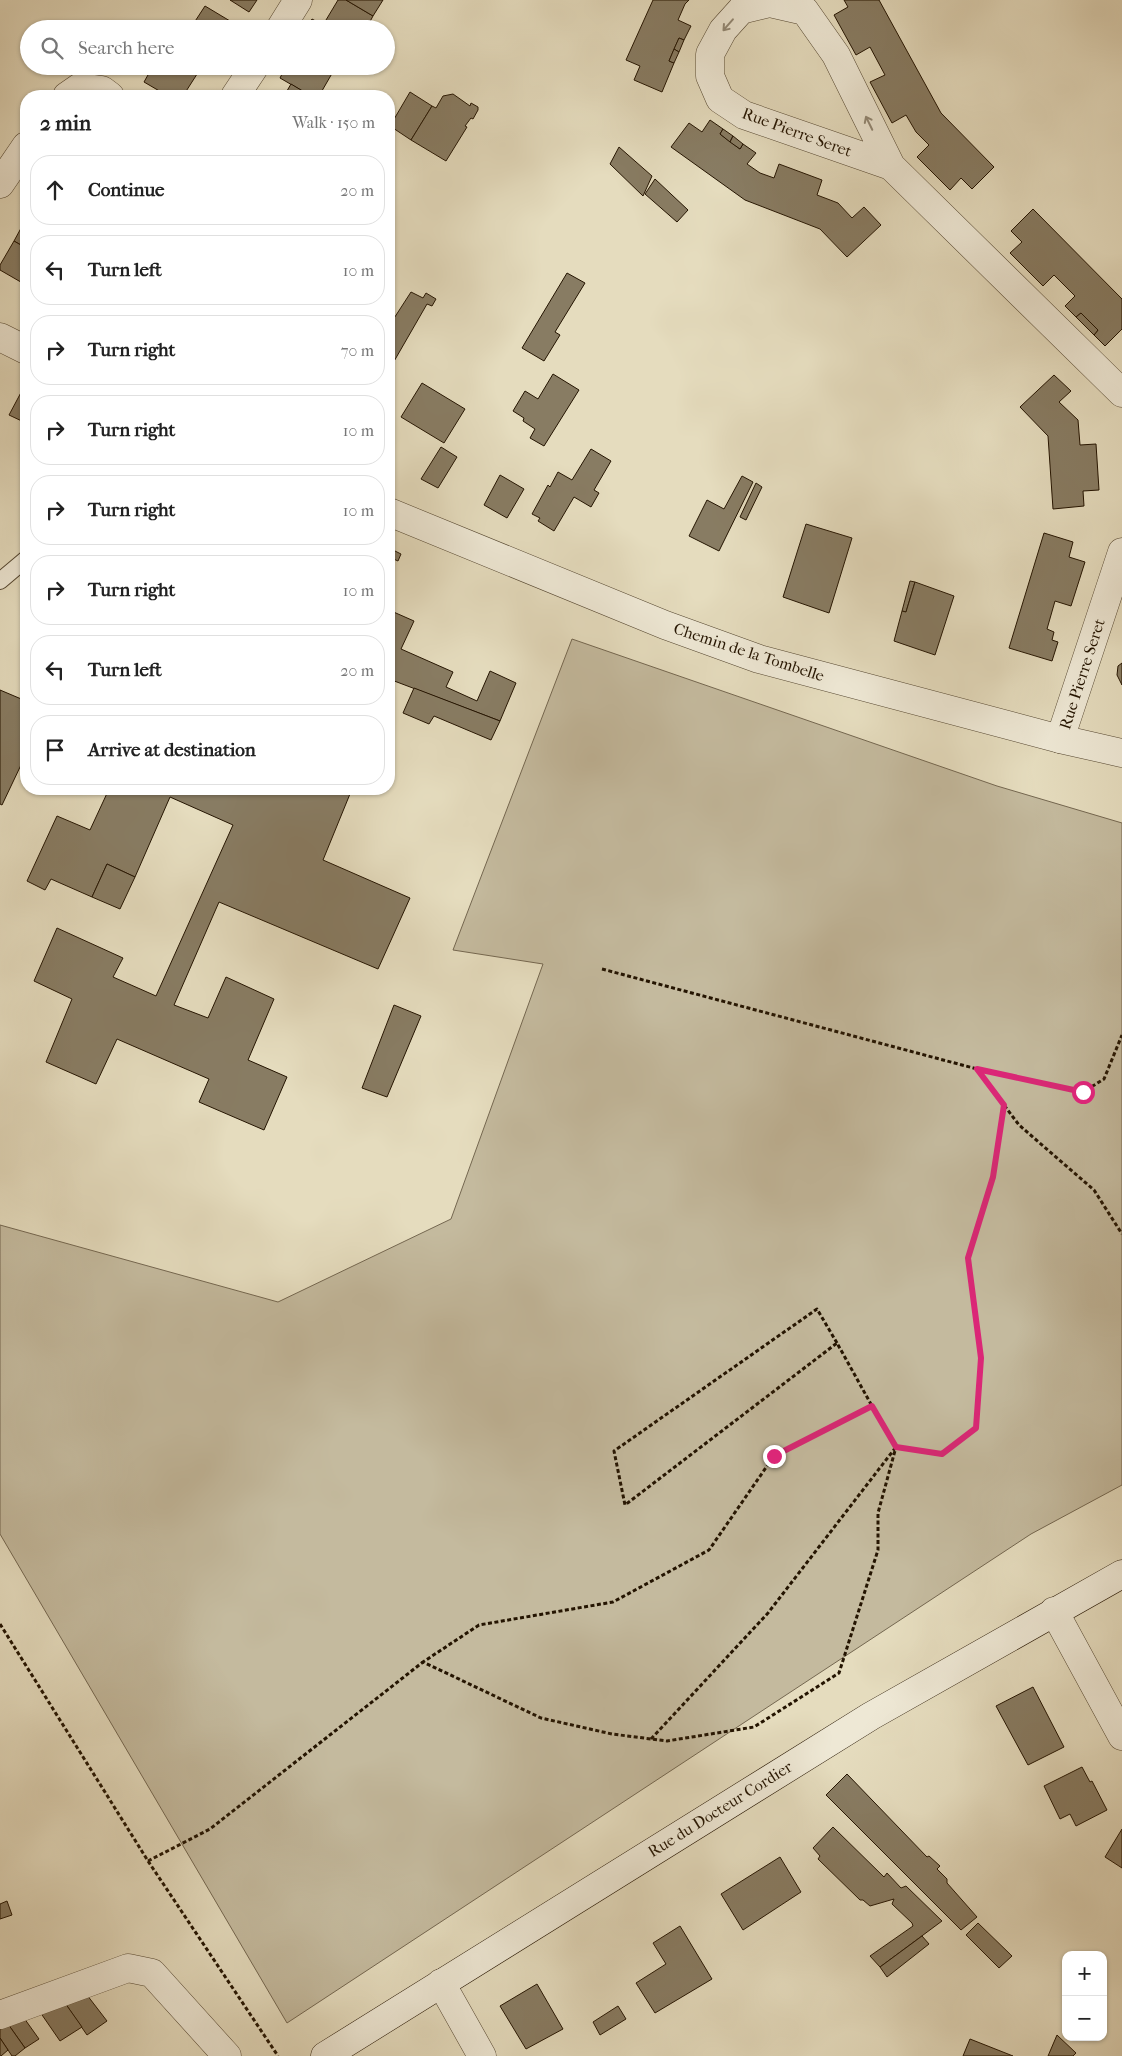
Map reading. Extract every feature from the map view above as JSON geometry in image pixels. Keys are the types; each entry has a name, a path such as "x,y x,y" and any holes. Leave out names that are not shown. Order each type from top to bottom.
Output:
{"street":[{"path":"286,20 298,0"},
{"name":"Rue Pierre Seret","path":"891,166 744,115 720,99 710,76 710,54 723,30 741,10 770,3 805,11 836,56 891,166 1122,393"},
{"path":"239,90 249,75"},
{"path":"76,90 80,87 102,90"},
{"path":"0,184 20,155"},
{"path":"0,338 20,347"},
{"name":"Chemin de la Tombelle","path":"395,514 665,625 759,659 1060,739 1122,753"},
{"name":"Rue Pierre Seret","path":"1060,739 1122,552"},
{"name":"Rue du Docteur Cordier","path":"326,2056 871,1716 1122,1574"},
{"path":"1054,1611 1122,1736"},
{"path":"0,2015 128,1968 152,1974 227,2056"},
{"path":"441,1983 482,2056"}],"lane":[{"path":"0,581 20,564"}],"path":[{"path":"602,970 977,1069 1083,1092 1104,1079 1122,1035"},
{"path":"977,1069 1019,1125 1094,1190 1122,1234"},
{"path":"896,1447 942,1454 976,1428 981,1358 968,1258 993,1177 1004,1105"},
{"path":"423,1662 541,1718 612,1734 666,1741 754,1727 839,1673 878,1550 878,1514 896,1447 837,1343 817,1309 614,1451 625,1505 837,1343"},
{"path":"148,1861 210,1829 423,1662 479,1625 613,1602 709,1550 774,1456 872,1406"},
{"path":"650,1739 768,1613 896,1447"},
{"path":"0,1624 148,1861 278,2056"}],"shaded area":[{"path":"572,639 997,786 1122,823 1122,1485 1031,1534 287,2023 0,1534 0,1225 278,1302 451,1219 543,964 453,950"}],"building":[{"path":"230,0 257,0 249,12"},
{"path":"338,0 346,0 373,16 371,20 326,20"},
{"path":"346,0 383,0 373,16"},
{"path":"653,0 689,0 685,4 678,20 691,26 684,40 679,38 669,61 674,63 662,92 634,80 640,66 626,60"},
{"path":"844,0 879,0 941,113 994,167 972,189 961,178 950,190 917,157 929,145 916,132 906,115 892,123 870,82 885,75 870,47 856,55 834,15 848,7"},
{"path":"205,6 228,20 196,20"},
{"path":"679,38 684,40 679,52 674,49"},
{"path":"674,49 679,52 674,63 669,61"},
{"path":"148,75 196,75 187,90 158,90 144,82"},
{"path":"282,75 331,75 322,90 301,90 280,78"},
{"path":"291,84 301,90 288,90"},
{"path":"410,92 432,106 411,140 395,129 395,118"},
{"path":"453,94 470,106 471,103 478,107 478,110 473,119 471,118 465,126 467,127 446,161 411,140 432,106 436,108 443,96"},
{"path":"710,120 723,129 720,134 740,149 743,144 756,153 747,164 760,173 774,178 779,164 822,180 817,195 838,203 852,218 864,207 881,225 847,257 820,229 745,200 671,147 689,123 702,132"},
{"path":"723,129 733,136 730,142 720,134"},
{"path":"733,136 743,144 740,149 730,142"},
{"path":"619,147 652,176 643,196 610,164"},
{"path":"655,179 688,210 677,222 645,194"},
{"path":"1033,209 1122,299 1122,329 1105,346 1094,335 1098,330 1081,313 1076,317 1065,306 1075,296 1054,275 1043,286 1010,253 1022,242 1011,231"},
{"path":"20,230 20,244 14,241"},
{"path":"14,241 20,244 20,282 0,270 0,265"},
{"path":"567,273 585,283 555,332 560,335 544,361 522,348"},
{"path":"411,292 423,298 426,293 436,299 432,306 427,304 395,360 395,317"},
{"path":"1081,313 1098,330 1094,335 1076,317"},
{"path":"553,374 579,390 544,446 530,438 535,429 523,421 524,418 513,411 525,391 538,399"},
{"path":"1054,375 1071,391 1059,402 1078,420 1080,445 1096,444 1099,490 1083,491 1084,506 1053,509 1048,436 1020,407"},
{"path":"422,383 465,409 444,443 401,417"},
{"path":"20,394 20,420 9,415"},
{"path":"441,447 457,457 438,488 421,479"},
{"path":"591,449 611,461 594,490 599,493 591,507 574,497 554,531 538,521 540,518 532,514 548,485 550,487 558,472 572,480"},
{"path":"500,475 524,489 507,518 484,505"},
{"path":"742,476 753,482 719,551 689,536 707,500 724,509"},
{"path":"756,483 762,487 746,520 740,517"},
{"path":"806,524 852,538 829,613 783,597"},
{"path":"1044,533 1073,542 1069,557 1085,562 1071,606 1055,601 1047,629 1054,632 1052,640 1058,642 1052,661 1009,648"},
{"path":"395,551 401,554 398,561 395,560"},
{"path":"910,581 915,582 906,612 902,611"},
{"path":"915,582 954,596 935,655 894,641 902,611 906,612"},
{"path":"395,613 414,621 401,649 453,672 446,687 477,701 490,671 516,683 500,721 395,681"},
{"path":"1122,663 1122,685 1117,675 1118,666"},
{"path":"414,688 500,721 491,740 434,716 429,724 403,713"},
{"path":"0,690 20,698 20,767 2,805 0,804"},
{"path":"106,795 350,795 323,860 410,898 378,969 219,902 174,1005 208,1018 226,977 274,999 248,1060 287,1077 264,1130 199,1102 209,1079 117,1039 96,1084 46,1062 72,999 34,981 57,928 123,958 113,977 156,996 233,825 170,797 135,877 107,864 92,897 51,879 45,890 27,881 57,816 90,830"},
{"path":"107,864 135,877 120,909 92,897"},
{"path":"394,1005 421,1016 387,1097 362,1088"},
{"path":"1033,1687 1064,1747 1028,1765 996,1706"},
{"path":"1082,1767 1090,1782 1092,1781 1107,1810 1076,1826 1070,1814 1060,1819 1044,1786"},
{"path":"847,1774 927,1857 929,1856 940,1866 937,1869 947,1879 947,1883 977,1917 961,1930 826,1795"},
{"path":"833,1827 884,1877 887,1873 901,1888 906,1886 942,1921 880,1967 870,1956 913,1926 912,1923 892,1904 894,1899 870,1906 863,1900 860,1900 818,1859 820,1856 813,1848"},
{"path":"1122,1829 1122,1868 1105,1857"},
{"path":"780,1857 801,1892 743,1930 721,1894"},
{"path":"7,1901 12,1915 0,1919 0,1904"},
{"path":"978,1923 1012,1956 999,1968 966,1935"},
{"path":"680,1926 712,1979 655,2013 636,1983 666,1964 653,1943"},
{"path":"922,1936 929,1944 887,1977 880,1967"},
{"path":"537,1984 563,2029 526,2049 500,2006"},
{"path":"87,1995 107,2021 87,2035 65,2003"},
{"path":"65,2003 82,2027 60,2041 40,2012"},
{"path":"618,2006 626,2019 600,2035 593,2022"},
{"path":"24,2018 39,2039 25,2048 8,2024"},
{"path":"8,2024 25,2048 15,2056 12,2056 0,2038 0,2027"},
{"path":"1057,2035 1076,2053 1073,2056 1048,2056"},
{"path":"0,2038 8,2050 1,2056 0,2056"},
{"path":"970,2039 1013,2056 963,2056"}],"route":[{"path":"774,1456 872,1406 896,1447 942,1454 976,1428 981,1358 968,1258 993,1177 1004,1105 977,1069 1083,1092"}]}
